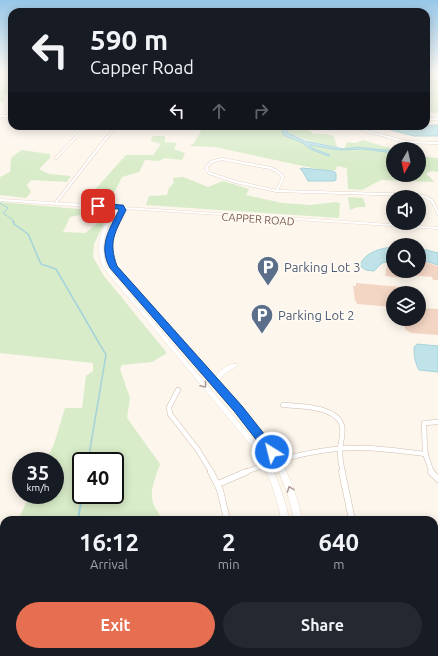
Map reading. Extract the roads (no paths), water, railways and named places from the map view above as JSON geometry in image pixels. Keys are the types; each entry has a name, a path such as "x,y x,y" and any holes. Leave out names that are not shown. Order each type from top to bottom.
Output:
{"street":[{"path":"0,116 7,116"},
{"path":"0,122 7,116"},
{"path":"56,158 82,130"},
{"path":"54,204 113,130"},
{"path":"363,130 406,142 438,143"},
{"path":"277,191 283,177 277,171 270,168 226,159 214,161 206,168 209,173 218,176 277,191 294,193 342,192 386,195"},
{"path":"426,198 431,199 438,198"},
{"path":"431,199 435,204 438,214"},
{"name":"CAPPER ROAD","path":"0,200 438,232"},
{"path":"120,209 110,236 108,252 113,267 267,443 278,461 293,498 297,516"},
{"path":"120,209 103,232 101,242 101,258 108,272 249,438 267,464 276,484 284,516"},
{"name":"CAPPER ROAD","path":"120,209 386,223"},
{"name":"CAPPER ROAD","path":"426,227 438,228"},
{"path":"101,252 108,252"},
{"path":"134,303 142,300"},
{"path":"215,383 220,373 226,368 235,365"},
{"path":"178,390 169,407 170,414 202,456 218,484 226,516"},
{"path":"283,404 320,409 333,414 341,422 340,455 351,516"},
{"path":"438,422 424,423 423,437 430,470 438,479"},
{"path":"218,484 267,464 309,453 364,448 426,454"}],"water":[{"path":"430,125 438,125 438,136 414,136 392,130 430,130"},
{"path":"282,130 288,130 286,132 305,141 344,149 357,147 386,150 386,152 363,149 339,150 310,145 312,148 330,155 328,156 310,149 303,143 283,135"},
{"path":"300,169 333,171 336,173 336,180 308,181"},
{"path":"386,248 386,262 382,263 374,271 366,270 360,266 362,261 373,252"},
{"path":"426,250 438,253 438,265 426,261"},
{"path":"417,344 438,346 438,372 419,370 414,353 414,347"}],"waterway":[{"path":"0,203 8,208 3,213 14,222"},
{"path":"13,221 14,224 28,234 41,264 56,269 106,355 90,452"},
{"path":"79,516 81,504"}],"place":[{"name":"Parking Lot 3","path":"268,286"},
{"name":"Parking Lot 2","path":"262,334"}]}
